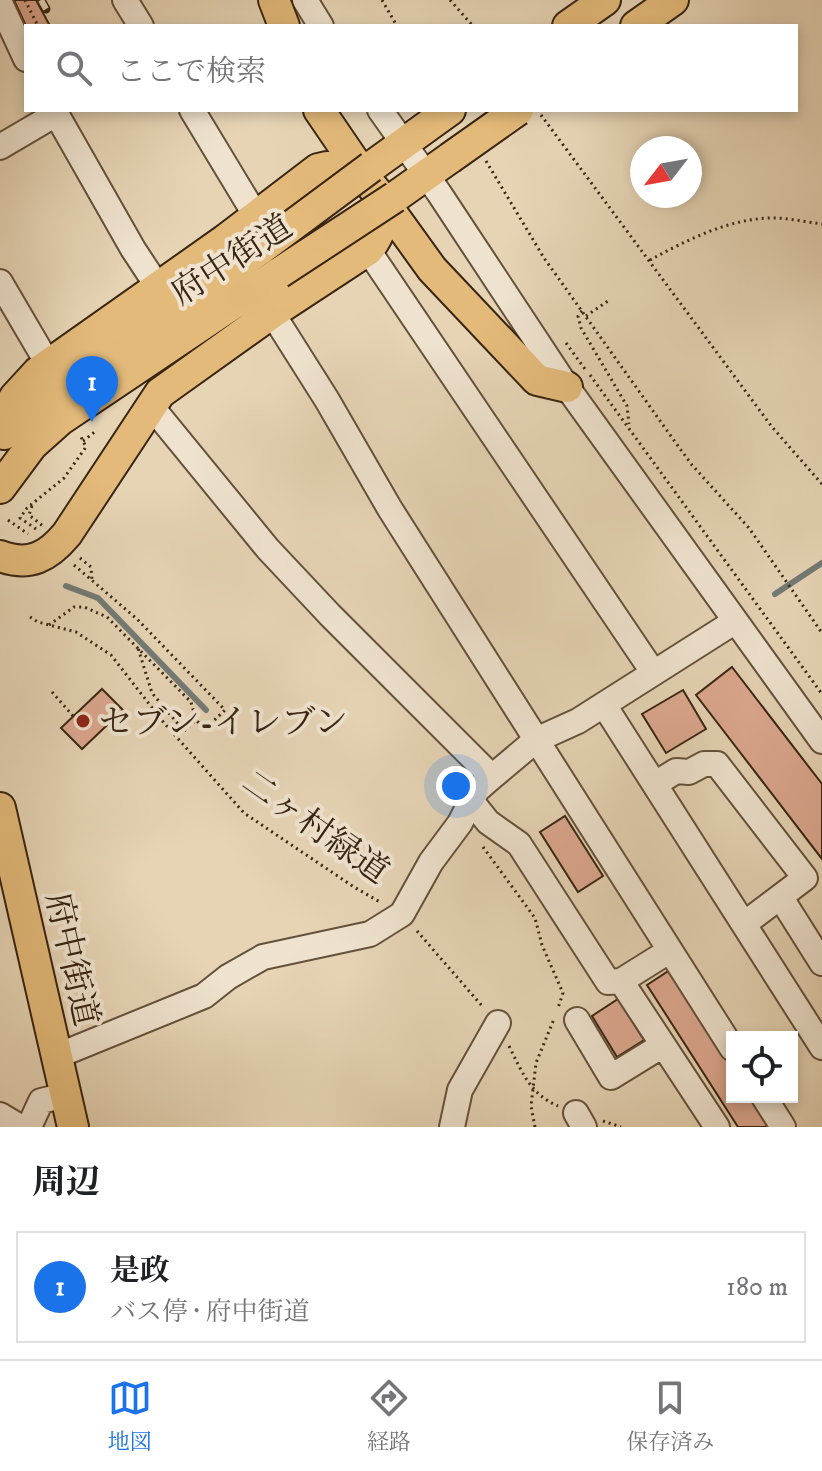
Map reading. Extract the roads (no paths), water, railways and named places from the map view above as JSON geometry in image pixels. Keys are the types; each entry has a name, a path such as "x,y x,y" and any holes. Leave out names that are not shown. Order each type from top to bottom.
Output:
{"main road":[{"path":"274,0 283,24"},
{"path":"571,24 605,0"},
{"path":"639,24 673,0"},
{"name":"府中街道","path":"0,488 21,458 60,420 389,199 452,161 515,112"},
{"name":"府中街道","path":"0,439 44,400 262,248 440,117"},
{"path":"0,422 28,381 48,364 318,169 327,153 325,119"},
{"path":"325,119 389,199 432,269 537,380 567,387"},
{"path":"318,169 340,166 368,172"},
{"path":"373,242 389,199"},
{"path":"0,556 33,561 59,544 160,393 373,242 396,235 416,246"},
{"name":"府中街道","path":"0,808 73,1127"}],"street":[{"path":"125,0 140,24"},
{"path":"305,0 320,24"},
{"path":"0,3 24,55"},
{"path":"0,147 55,112 158,287"},
{"path":"193,112 256,216"},
{"path":"381,112 404,143 452,161 567,387 822,741"},
{"path":"373,242 653,672"},
{"path":"0,282 48,364"},
{"path":"272,313 390,509 726,1039"},
{"path":"151,406 268,549 492,777"},
{"path":"57,1056 204,996 228,977 263,957 370,934 402,914 431,862 466,813 477,790 536,740 578,721 734,622"},
{"path":"604,705 822,1047"},
{"path":"655,784 676,771 689,772 704,764 717,764 805,878 744,924"},
{"path":"466,813 488,822 519,844 608,982 621,981 669,951"},
{"path":"781,898 822,963"},
{"path":"621,981 717,1127"},
{"path":"577,1020 611,1077 663,1045"},
{"path":"452,1127 460,1090 498,1023"},
{"path":"29,1127 41,1101 66,1095"},
{"path":"768,1103 783,1127"},
{"path":"0,1115 20,1127"}],"waterway":[{"path":"775,594 822,563"},
{"path":"66,586 98,598 206,710"}],"railway":[{"path":"41,0 46,9"}],"place":[{"name":"是政","path":"92,422"},
{"name":"セブン-イレブン","path":"83,721"}]}
